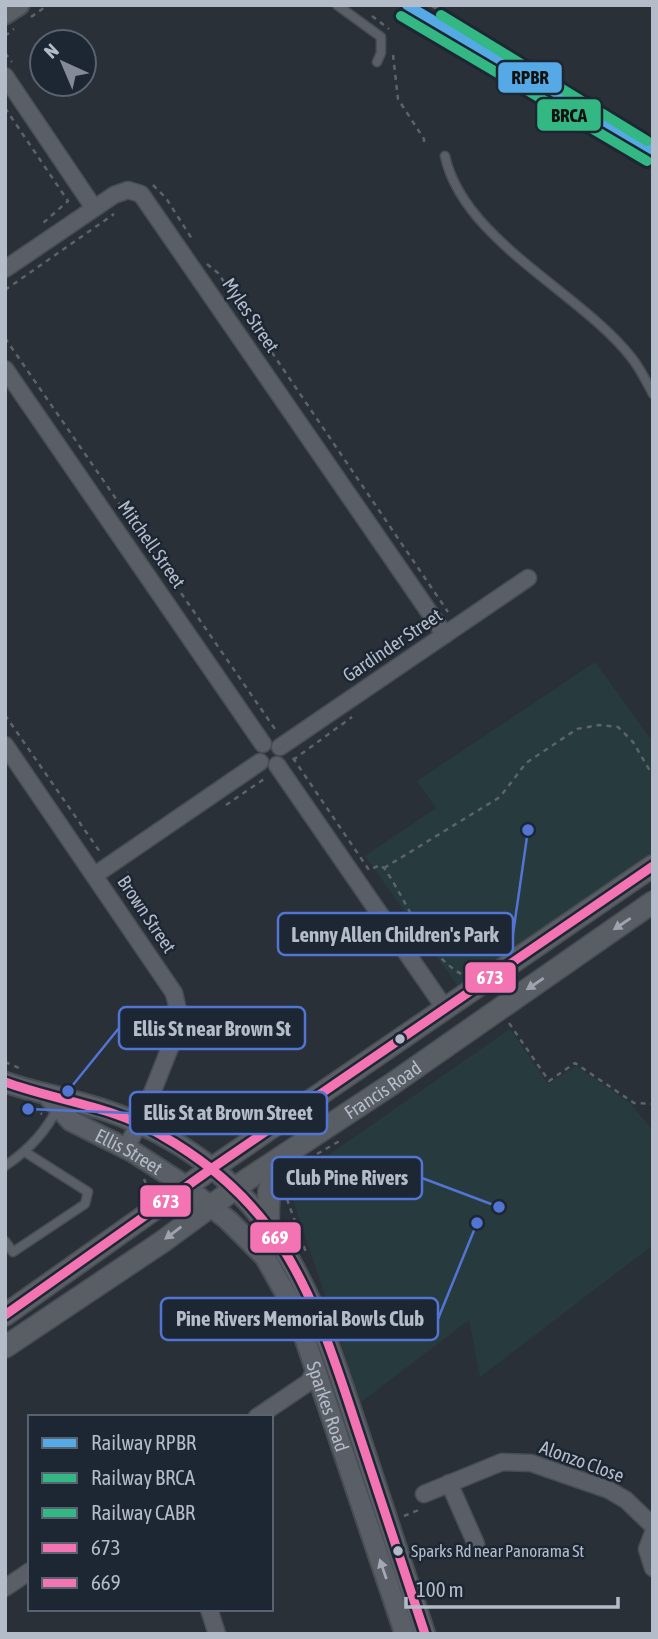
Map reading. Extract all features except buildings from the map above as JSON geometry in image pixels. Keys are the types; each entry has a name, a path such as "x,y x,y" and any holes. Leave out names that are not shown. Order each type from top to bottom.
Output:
{"main road":[{"name":"Francis Road","path":"5,1315 211,1169 653,866"},
{"name":"Francis Road","path":"5,1347 392,1084 653,902"},
{"path":"268,1226 269,1190 295,1148"}],"street":[{"path":"5,15 19,5"},
{"path":"5,76 94,208 5,269"},
{"name":"Myles Street","path":"94,208 114,195 128,190 147,200 448,632"},
{"name":"Mitchell Street","path":"5,369 263,744"},
{"name":"Gardinder Street","path":"283,746 528,578"},
{"path":"260,762 258,750 263,744 271,742 283,746 279,767"},
{"name":"Brown Street","path":"5,745 170,986 178,1007 180,1018 173,1044 139,1125 126,1148"},
{"path":"260,762 270,767 279,767"},
{"path":"95,875 260,762"},
{"path":"279,767 446,1010"},
{"name":"Ellis Street","path":"5,1082 53,1102 79,1102 167,1138 234,1189"},
{"name":"Ellis Street","path":"53,1102 71,1121 126,1148 186,1187 209,1206"},
{"name":"Sparkes Road","path":"234,1189 268,1226 305,1284 334,1360 425,1634"},
{"name":"Sparkes Road","path":"209,1206 228,1220 265,1257 296,1312 405,1634"},
{"path":"260,1415 309,1382 315,1369"},
{"name":"Alonzo Close","path":"424,1494 502,1462 531,1463 609,1490 626,1500 653,1526"},
{"path":"449,1483 477,1544"},
{"path":"653,1532 647,1549 653,1568"},
{"path":"5,1588 28,1572"},
{"path":"210,1611 217,1634"}],"lane":[{"path":"337,5 381,37 382,53 377,62"},
{"path":"445,156 456,186 477,217 622,347 653,394"},
{"path":"5,1166 25,1152 45,1131 53,1102"},
{"path":"5,1241 13,1252 85,1204 88,1192 25,1152"}],"path":[{"path":"366,11 391,31"},
{"path":"392,44 395,92 424,139 424,145"},
{"path":"5,107 68,201 34,231"},
{"path":"150,182 166,198 192,242"},
{"path":"204,262 218,273 446,605 448,632"},
{"path":"5,338 369,870 380,865 384,867 500,797 526,763 577,729 599,725 618,727 634,742 653,776"},
{"path":"220,809 335,732 360,710"},
{"path":"121,880 136,866"},
{"path":"384,867 408,911 440,957 467,977"},
{"path":"506,1019 549,1081 575,1063 634,1103 653,1104"}],"green space":[{"path":"595,662 653,742 653,853 477,986 457,985 365,856 436,808 417,781"},
{"path":"510,1029 548,1084 576,1066 630,1103 653,1131 653,1245 480,1377 469,1320 361,1402 293,1200 293,1187 301,1174"}],"railway":[{"path":"432,5 653,140"}],"rail line":[{"name":"RPBR","path":"407,5 653,150"},
{"name":"CABR","path":"441,15 647,141"},
{"name":"BRCA","path":"401,16 647,161"}],"transit line":[{"name":"673","path":"5,1315 211,1169 653,866"},
{"name":"669","path":"5,1082 104,1110 143,1125 192,1154 220,1176 246,1200 269,1228 299,1276 322,1328 425,1634"}],"place":[{"name":"Lenny Allen Children's Park","path":"528,830"},
{"name":"Ellis St near Brown St","path":"68,1091"},
{"name":"Ellis St at Brown Street","path":"28,1109"},
{"name":"Club Pine Rivers","path":"499,1207"},
{"name":"Pine Rivers Memorial Bowls Club","path":"477,1223"},
{"name":"Sparks Rd near Panorama St","path":"398,1551"}]}
